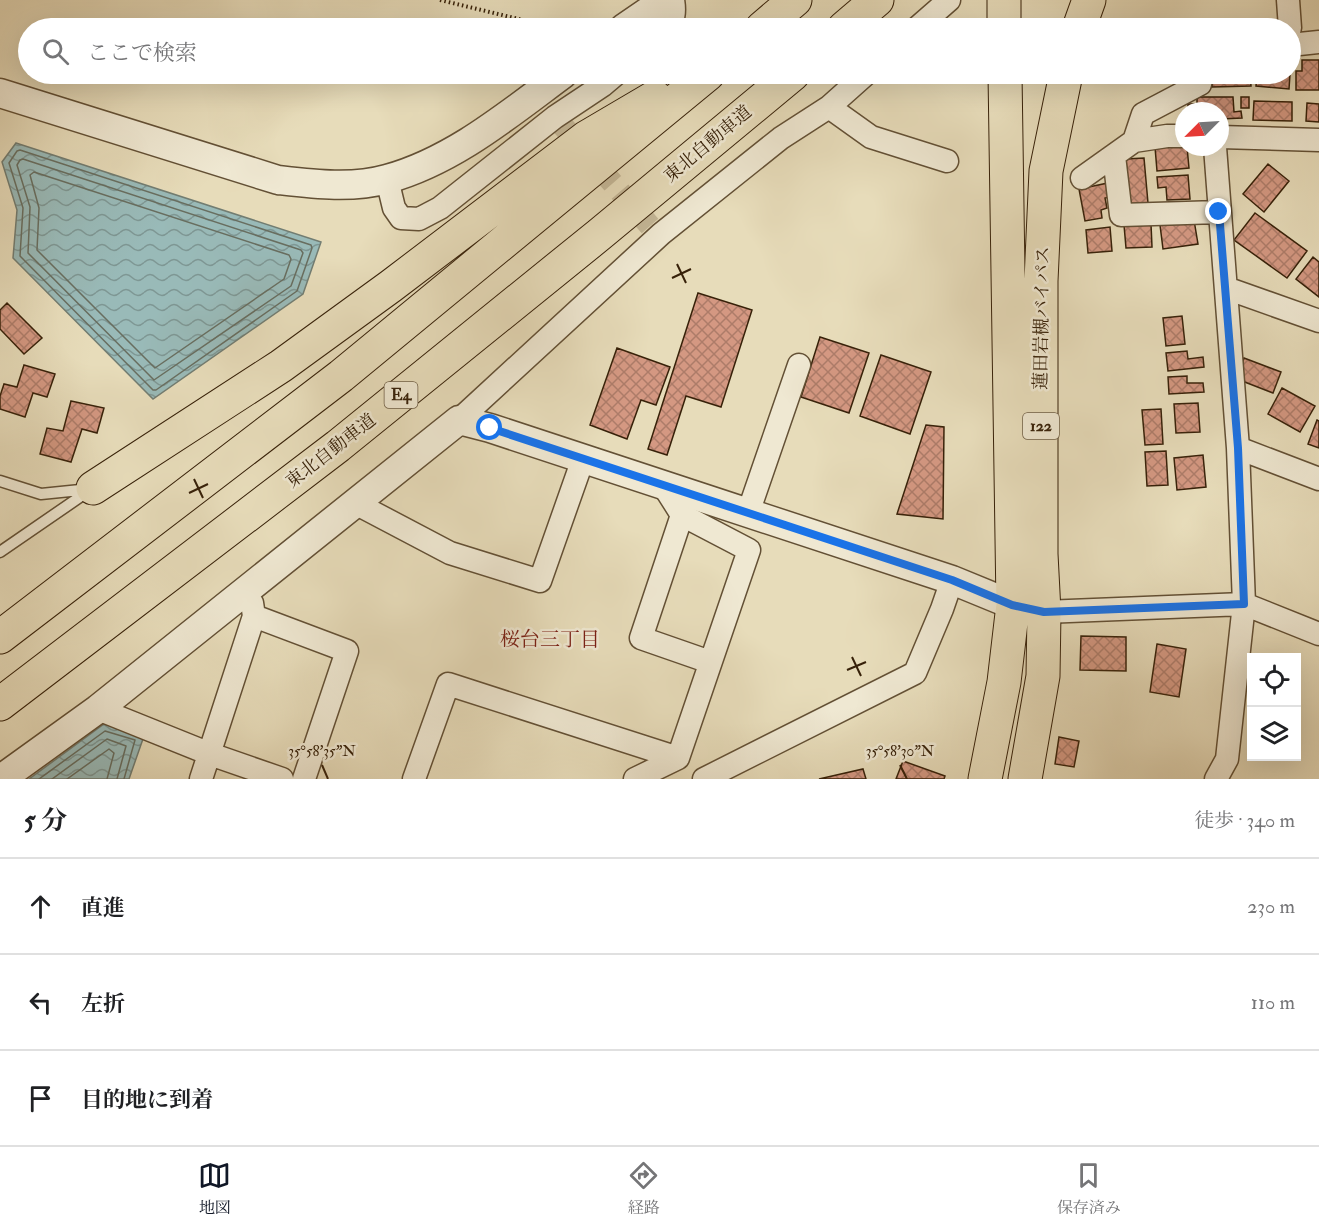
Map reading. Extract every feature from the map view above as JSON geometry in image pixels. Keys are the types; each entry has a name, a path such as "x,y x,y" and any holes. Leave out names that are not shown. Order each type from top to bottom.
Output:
{"highway":[{"path":"774,18 795,0"},
{"path":"856,18 877,0"},
{"path":"1004,0 1004,18"},
{"path":"1083,18 1089,0"},
{"path":"93,488 281,366 391,286 586,137 678,84"},
{"path":"0,637 341,376 696,84"},
{"name":"東北自動車道","path":"0,704 338,446 600,234 780,84"},
{"name":"蓮田岩槻バイパス","path":"985,779 1004,682 1012,605 1005,84"},
{"name":"蓮田岩槻バイパス","path":"1025,779 1043,676 1041,281 1046,171 1064,84"}],"street":[{"path":"639,18 665,0"},
{"path":"673,0 675,12 673,18"},
{"path":"928,18 949,0"},
{"path":"1288,0 1289,18"},
{"path":"1301,39 1319,42"},
{"path":"0,93 278,180 318,185 361,184 387,179 429,163 476,137 549,84"},
{"path":"387,179 394,208 401,218 419,219 440,208 555,117 604,84"},
{"path":"1,779 98,709 459,420 655,230 781,138 829,107 855,84"},
{"path":"1134,141 1143,114 1200,84"},
{"path":"829,107 871,137 947,161"},
{"path":"1082,178 1134,141 1175,136"},
{"path":"1229,137 1319,140"},
{"path":"1114,156 1121,214 1219,212"},
{"path":"1216,156 1238,448 1244,604 1227,759 1216,779"},
{"path":"1226,288 1319,321"},
{"path":"748,513 800,365"},
{"path":"459,420 952,580 1012,605 1044,612 1244,604 1319,634"},
{"path":"1238,448 1319,479"},
{"path":"355,502 450,553 540,581 583,459"},
{"path":"635,779 678,758 749,550 682,515 663,485"},
{"path":"682,515 641,638 710,662"},
{"path":"704,779 915,673 952,580"},
{"path":"201,779 254,616 250,586"},
{"path":"254,616 347,651 304,779"},
{"path":"414,779 448,684 678,758"},
{"path":"98,709 210,754 282,779"}],"lane":[{"path":"0,481 41,494 93,488"},
{"path":"0,552 93,488"}],"path":[{"path":"440,0 515,18"}],"water":[{"path":"16,143 321,242 303,294 153,399 13,258 17,210 2,162"},
{"path":"104,724 144,736 129,779 29,779"}],"building":[{"path":"1302,60 1319,60 1319,90 1296,90 1296,84 1301,84"},
{"path":"1212,84 1251,84 1251,86 1212,87"},
{"path":"1256,84 1289,84 1289,89 1256,86"},
{"path":"1197,97 1233,97 1234,112 1241,111 1242,118 1229,119 1229,102 1197,102"},
{"path":"1241,97 1249,97 1249,108 1241,108"},
{"path":"1254,101 1292,102 1292,121 1253,120"},
{"path":"1307,103 1319,104 1319,122 1306,121"},
{"path":"1155,147 1175,147 1175,156 1188,156 1189,168 1157,171"},
{"path":"1144,158 1148,203 1129,204 1126,159"},
{"path":"1268,164 1289,181 1264,212 1243,194"},
{"path":"1188,175 1190,199 1167,200 1166,187 1158,188 1157,177"},
{"path":"1108,183 1110,197 1105,198 1107,208 1101,210 1102,218 1085,221 1079,189"},
{"path":"1255,213 1307,251 1287,278 1234,240"},
{"path":"1194,220 1198,244 1163,249 1160,225"},
{"path":"1151,224 1152,247 1126,248 1124,225"},
{"path":"1110,227 1112,251 1088,253 1086,230"},
{"path":"1313,257 1319,262 1319,297 1296,279"},
{"path":"698,293 752,310 721,407 686,396 667,455 648,449"},
{"path":"7,303 42,338 24,354 0,329 0,310"},
{"path":"1182,316 1185,344 1166,346 1163,318"},
{"path":"820,337 869,353 849,413 801,397"},
{"path":"617,348 670,367 656,405 641,400 627,439 590,425"},
{"path":"1187,351 1188,359 1203,357 1204,367 1168,371 1166,353"},
{"path":"881,355 931,372 910,434 860,416"},
{"path":"1244,358 1281,372 1273,393 1237,379"},
{"path":"24,365 55,374 47,397 33,393 25,417 0,409 0,396 4,384 17,387"},
{"path":"1187,376 1187,383 1203,383 1204,392 1169,394 1168,377"},
{"path":"1282,388 1315,406 1300,432 1268,414"},
{"path":"71,401 104,408 97,433 82,429 71,462 40,454 47,428 63,431"},
{"path":"1198,403 1200,432 1176,433 1174,404"},
{"path":"1161,409 1163,444 1145,445 1142,410"},
{"path":"1317,420 1319,421 1319,448 1308,444"},
{"path":"926,425 944,427 943,519 897,514"},
{"path":"1166,451 1168,485 1147,486 1145,452"},
{"path":"1203,455 1206,487 1177,490 1174,458"},
{"path":"1081,636 1126,637 1126,671 1080,670"},
{"path":"1157,644 1186,649 1179,697 1150,692"},
{"path":"1059,737 1079,741 1074,767 1055,764"},
{"path":"903,761 945,776 944,779 896,779"},
{"path":"863,769 866,779 819,779"}],"tunnel":[{"path":"555,117 650,226"}],"district":[{"name":"桜台三丁目","path":"550,639"}],"route":[{"path":"490,428 952,580 1012,605 1044,612 1244,604 1238,448 1219,212"}]}
